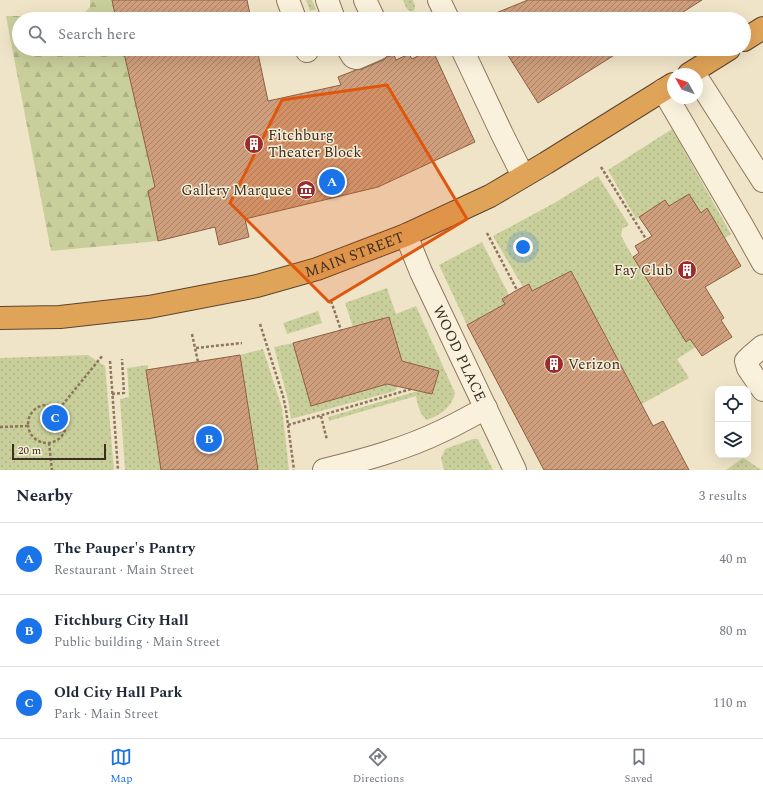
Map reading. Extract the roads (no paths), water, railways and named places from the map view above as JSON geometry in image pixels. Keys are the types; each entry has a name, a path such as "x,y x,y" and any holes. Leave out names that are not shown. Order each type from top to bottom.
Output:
{"highway":[{"path":"751,36 763,28"},
{"path":"702,68 719,56"},
{"name":"MAIN STREET","path":"0,318 60,317 149,307 249,287 317,269 406,235 490,196 667,88"}],"street":[{"path":"288,0 292,12"},
{"path":"326,0 331,12"},
{"path":"365,0 371,12"},
{"path":"352,56 357,58 362,56"},
{"path":"465,56 502,134 524,176"},
{"path":"703,89 763,181"},
{"path":"677,104 763,263"},
{"name":"WOOD PLACE","path":"406,235 421,272 516,470"},
{"path":"763,346 746,361 748,368 763,390"},
{"path":"324,470 362,461 407,446 441,431 486,408"}],"place":[{"name":"Fitchburg Theater Block","path":"254,144"},
{"name":"The Pauper's Pantry","path":"332,182"},
{"name":"Gallery Marquee","path":"306,190"},
{"name":"Fay Club","path":"687,270"},
{"name":"Verizon","path":"554,364"},
{"name":"Old City Hall Park","path":"55,418"},
{"name":"Fitchburg City Hall","path":"209,439"}]}
